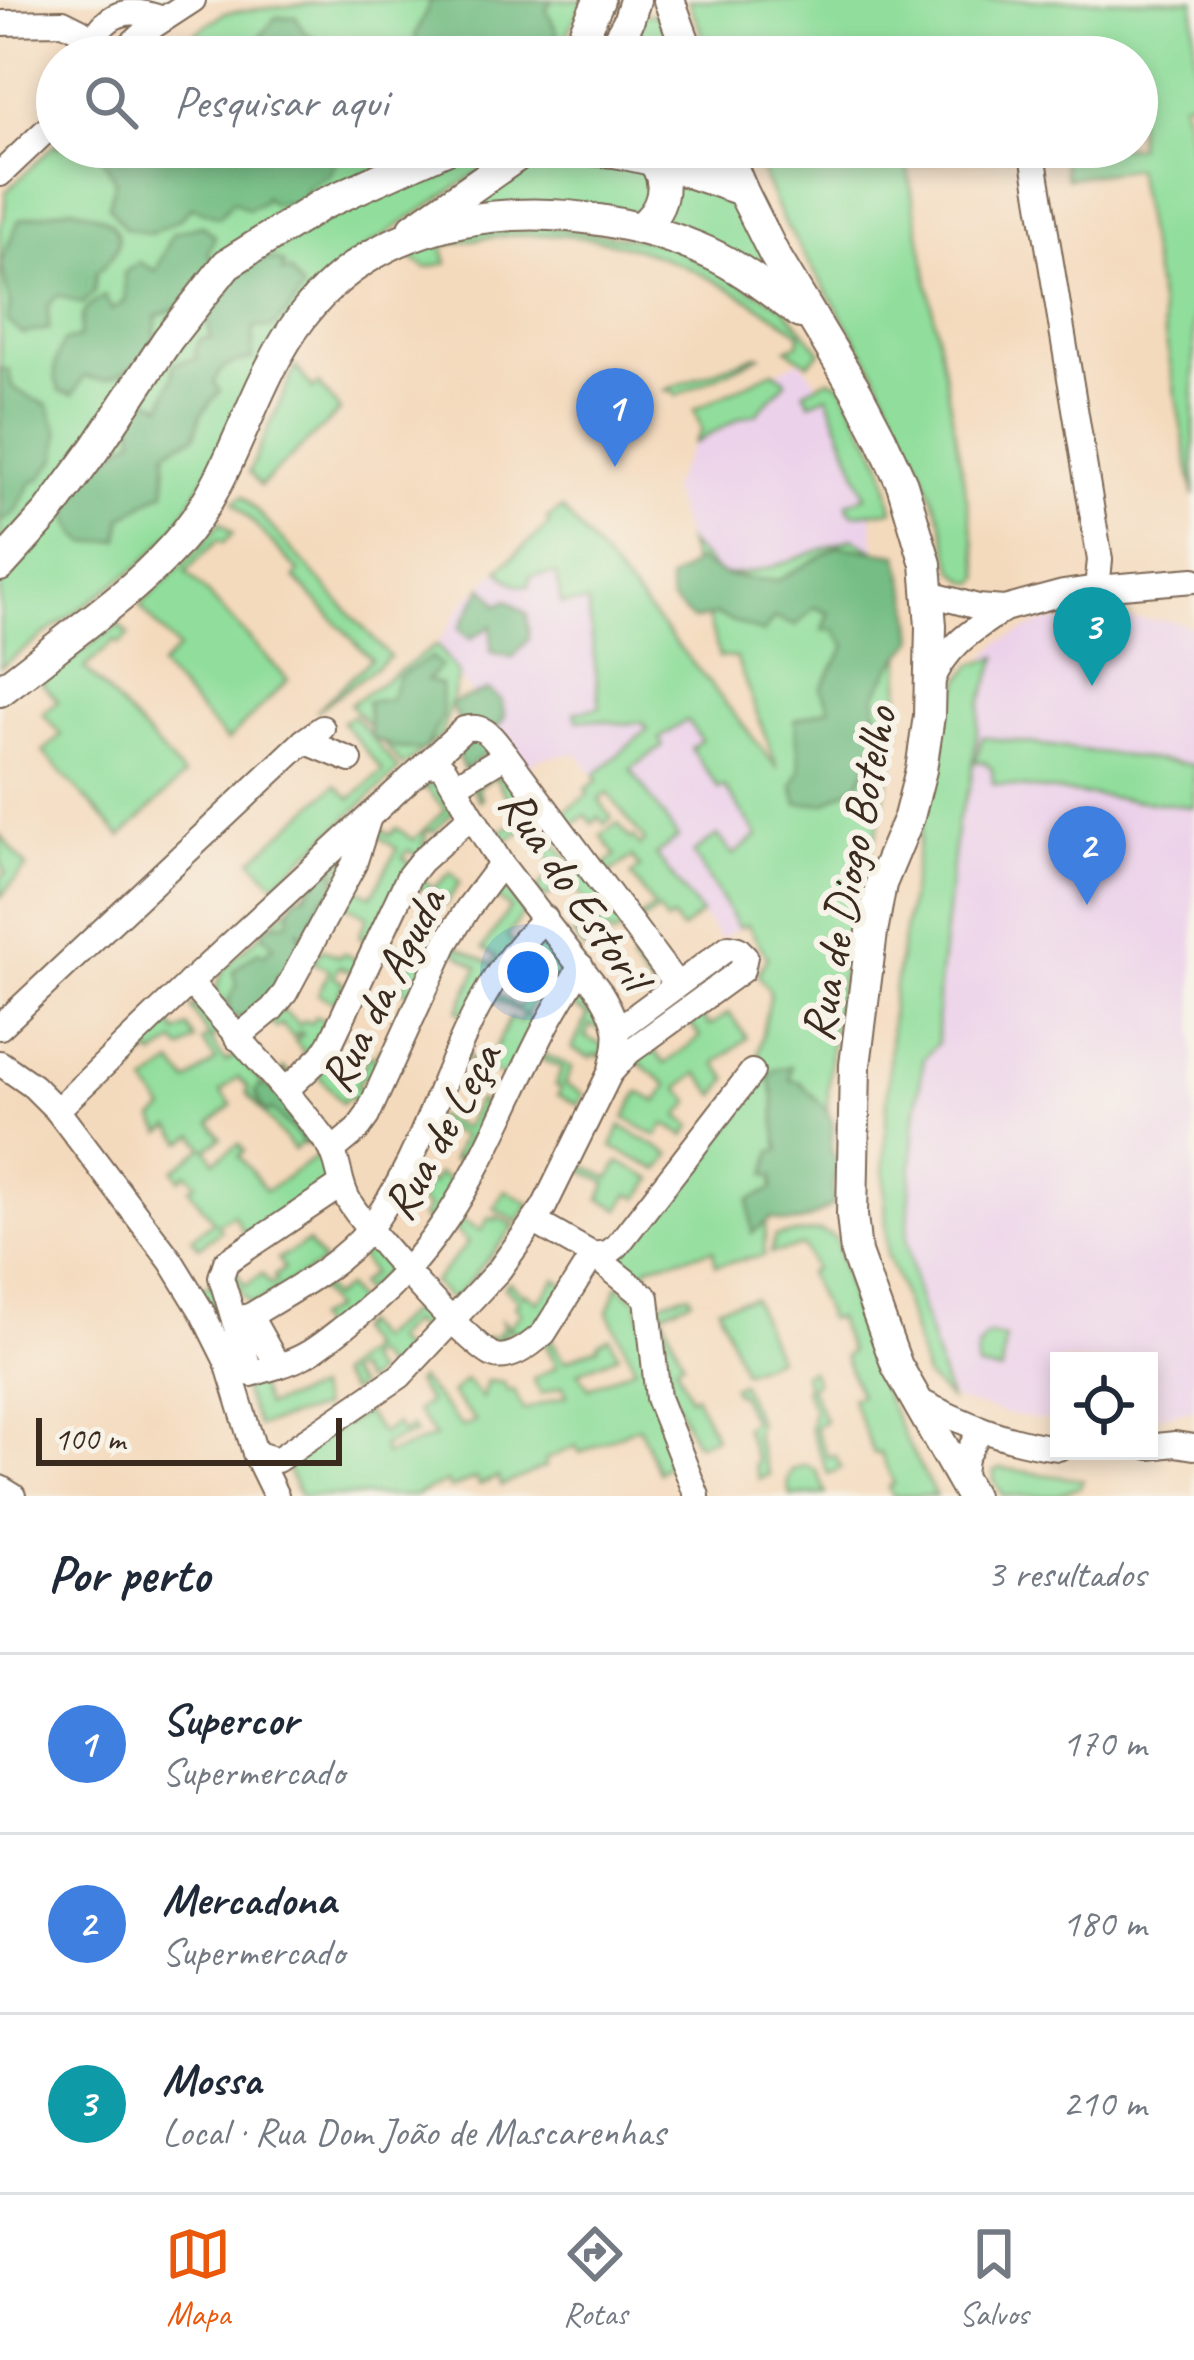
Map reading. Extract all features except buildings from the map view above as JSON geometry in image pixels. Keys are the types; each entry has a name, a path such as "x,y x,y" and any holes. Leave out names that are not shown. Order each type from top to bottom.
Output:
{"main road":[{"path":"583,36 599,0"},
{"path":"620,36 635,0"},
{"path":"669,0 682,36"},
{"path":"0,566 48,513 168,339 227,264 321,205 403,168"},
{"path":"0,691 123,597 188,530 217,485 300,319 340,276 497,168"},
{"path":"639,227 652,219 662,195 658,168"},
{"path":"676,168 742,190"},
{"name":"Rua de Diogo Botelho","path":"733,168 774,254 857,392 902,484 926,565 929,716 909,817 881,884 861,1003 852,1120 852,1215 856,1252 897,1366 967,1489"},
{"path":"394,242 466,221 515,213 639,227 716,256 815,323"}],"street":[{"path":"143,36 193,0"},
{"path":"96,36 113,9 162,20"},
{"path":"0,23 63,22 82,36"},
{"path":"0,174 36,140"},
{"path":"1034,168 1100,560 1097,588"},
{"path":"930,687 942,659 961,638 1004,609 1063,593 1194,580"},
{"path":"930,594 1004,609"},
{"path":"57,1109 464,729 474,726 484,728 506,755 677,985"},
{"path":"0,1027 314,735 350,760"},
{"path":"426,764 440,765 456,785 506,755"},
{"name":"Rua do Estoril","path":"255,1453 277,1460 400,1376 499,1270 535,1222 617,1050 618,1029 611,1010 501,864 456,785"},
{"path":"285,1091 330,1044 409,876 472,816"},
{"path":"237,1038 285,994 354,864 369,818"},
{"name":"Rua da Aguda","path":"333,1150 367,1116 446,943 501,864"},
{"path":"340,1186 226,1262 221,1277 242,1318 305,1282 368,1229 412,1155 496,975 545,918"},
{"path":"610,1073 629,1052 742,970 745,956 728,947 618,1029"},
{"name":"Rua de Leça","path":"242,1318 251,1374 303,1358 407,1273 464,1195 547,1024 581,966"},
{"path":"190,982 333,1150 340,1186 368,1229 452,1321 489,1354 507,1356 544,1333 593,1255 617,1246 752,1072"},
{"path":"0,1063 57,1109 171,1261 226,1362 255,1453 276,1496"},
{"path":"535,1222 593,1255 647,1298 658,1398 697,1496"},
{"path":"914,1398 981,1430 1050,1447"},
{"path":"967,1489 965,1458 981,1430"},
{"path":"1158,1446 1188,1442"}],"shaded area":[{"path":"800,360 828,398 849,441 871,501 875,551 798,556 761,570 720,574 687,542 670,488 693,444 767,376"},
{"path":"562,509 706,679 780,904 720,939 577,753 538,758 526,770 437,645 464,602"},
{"path":"1105,618 1172,621 1194,627 1194,1410 1158,1416 1158,1352 1050,1352 1050,1421 952,1399 893,1246 974,670 1000,642 1044,622"}],"green space":[{"path":"342,0 584,0 566,36 192,36 224,13"},
{"path":"431,0 552,0 546,9 558,34 557,36 415,36"},
{"path":"688,0 1194,0 1194,99 1182,102 1194,163 1194,497 1135,168 1158,168 1158,36 703,36"},
{"path":"657,14 670,36 627,36 638,15"},
{"path":"276,17 296,17 311,36 261,36"},
{"path":"36,163 36,168 378,168 252,231 0,548 0,227 6,192"},
{"path":"108,168 332,168 309,186 300,203 272,204 265,197 248,209 233,201 219,217 191,207 180,219 150,234 125,228 109,206 115,180"},
{"path":"444,168 485,168 343,263 173,532 139,566 0,667 0,584 24,560 222,286 303,231 397,184"},
{"path":"511,168 647,168 648,212 442,223"},
{"path":"760,168 907,168 981,577 977,583 954,570 921,467 873,367 781,217"},
{"path":"1064,168 1135,168 1066,178"},
{"path":"664,172 735,193 805,313 653,220"},
{"path":"72,207 110,222 118,236 116,250 96,273 94,292 82,304 58,295 48,306 49,329 22,334 7,321 10,305 1,262 19,220"},
{"path":"511,221 664,243 784,307 821,352 808,363 787,349 798,344 800,333 758,305 716,281 631,247 540,234 442,246 447,263 426,268 405,254 407,246"},
{"path":"202,225 215,236 208,253 215,261 185,305 157,316 151,357 111,378 84,377 73,395 60,392 55,372 58,355 64,341 79,338 86,309 104,296 112,310 125,301 124,273 139,262 156,271 173,233"},
{"path":"254,257 284,264 282,272 290,271 303,290 272,328 254,327 252,359 228,366 216,377 220,391 201,414 195,436 167,450 165,492 122,518 119,540 87,543 69,518 70,503 92,466 135,438 131,410 146,398 163,405 173,364 197,358 200,339 212,338 208,320 216,302"},
{"path":"760,356 676,396 665,390"},
{"path":"296,367 313,389 319,384 340,411 260,486 249,472"},
{"path":"0,369 9,370 12,386 48,405 59,433 57,458 31,483 16,512 0,523"},
{"path":"773,371 786,382 756,414 693,444 702,430 694,410"},
{"path":"829,379 841,384 883,463 893,510 854,514 848,509 847,503 866,496 827,395 810,403 804,391"},
{"path":"243,496 390,657 316,711 371,659 295,578 299,572 234,502"},
{"path":"562,509 778,769 736,658 719,657 687,542 720,574 733,575 853,538 875,551 902,638 898,733 877,832 856,892 832,1036 824,1154 827,1204 766,1219 764,1256 716,1265 713,1250 647,1266 648,1278 615,1265 754,1077 770,992 758,974 767,957 747,924 739,928 693,853 718,835 733,855 758,836 691,748 701,740 687,720 659,739 663,746 631,769 678,838 656,855 701,914 681,930 672,918 666,922 658,910 639,924 638,919 654,907 631,875 640,868 632,857 607,875 601,868 616,856 601,835 618,823 640,846 645,841 608,793 599,800 612,818 604,824 599,817 592,823 586,815 570,827 561,814 589,794 586,789 598,780 595,775 648,729 641,722 577,720 575,712 600,707 588,603 561,604 557,574 530,576 530,586 525,586 512,582 499,569"},
{"path":"221,522 233,534 223,543 218,540 186,571 288,680 227,741 160,667 178,649 140,606"},
{"path":"839,546 898,554 915,640 892,666 875,696 878,745 859,783 826,803 798,804 793,786 800,770 795,720 830,708 821,688 846,646 834,630 823,630 829,613 814,607 796,626 774,618 763,633 716,615 693,620 671,600 669,581 697,561 726,576 777,581"},
{"path":"483,587 497,605 508,600 527,614 529,639 513,657 491,652 492,626 470,639 459,629"},
{"path":"119,624 129,635 119,644 115,640 85,668 184,776 121,837 43,752 61,735 43,714 58,701 41,682"},
{"path":"437,645 459,675 441,736 403,766 350,704"},
{"path":"432,657 441,666 427,680 441,685 442,716 425,750 396,748 371,737 367,702 390,699 399,676"},
{"path":"998,657 981,703 970,787 957,821 937,1044 924,1058 915,1116 907,1241 916,1290 949,1399 926,1377 887,1256 884,1166 892,1003 940,733 962,678 973,664"},
{"path":"488,690 501,700 505,717 485,745 492,749 464,770 456,752 471,743 450,704"},
{"path":"353,715 399,770 275,884 252,860 336,785 351,799 383,771 342,722"},
{"path":"982,737 1194,765 1194,807 993,784 992,769 976,762"},
{"path":"496,775 516,781 545,817 503,842 497,833 520,821 495,777 477,787 479,800 471,785"},
{"path":"426,784 439,785 455,810 433,832 424,834 427,839 422,843 427,849 419,857 409,850 403,857 412,865 372,943 359,936 368,916 341,902 349,885 372,896 397,849 377,835 381,828 390,835 397,828 413,840 445,810 426,788 420,789"},
{"path":"0,835 27,867 0,897 0,877 6,873 0,861"},
{"path":"557,844 569,862 558,870 545,852"},
{"path":"350,854 282,991 245,1026 216,988 224,969"},
{"path":"335,868 337,889 322,899 306,935 298,929 301,942 289,975 276,978 279,982 249,1020 232,1016 229,999 237,985 233,971 258,951 265,955 274,947 263,933 266,926 289,922 295,896 305,895 321,875"},
{"path":"584,869 665,979 652,989 631,962 640,955 621,930 613,936 608,931 584,950 573,935 582,939 602,923 569,880"},
{"path":"558,870 566,882 544,899 536,888"},
{"path":"451,872 460,882 445,905 412,883 418,873 433,889"},
{"path":"501,883 524,913 507,937 515,944 466,1015 458,1011 478,967 449,948 451,944 492,964 497,957 483,948 510,908 490,893"},
{"path":"419,927 435,935 429,950 435,954 417,996 401,989 411,966 382,952 386,942 408,951"},
{"path":"541,934 564,965 545,994 554,1002 551,1008 536,998 525,1015 541,1025 515,1082 463,1057 487,1065 510,1018 520,1022 523,1014 492,997 497,994 519,1008 533,987 528,982 542,963 525,948"},
{"path":"323,949 363,963 357,975 339,966 334,977 344,983 335,1002 318,994 330,970 312,962"},
{"path":"574,990 589,1008 596,1006 604,1031 590,1025 585,1037 604,1046 601,1057 594,1054 591,1058 572,1049 588,1015 566,1003"},
{"path":"716,995 699,1012 709,1026 729,1013 747,1038 716,1063 728,1079 716,1095 698,1073 679,1088 691,1102 679,1116 692,1126 685,1136 665,1124 657,1136 625,1118 639,1092 657,1102 668,1085 636,1060 622,1082 618,1079 625,1064 650,1045 665,1064 700,1037 688,1020 667,1032"},
{"path":"199,1006 220,1032 211,1040 226,1062 237,1054 308,1137 294,1150 238,1077 221,1092 232,1105 211,1123 221,1138 207,1149 215,1161 239,1144 244,1151 239,1156 266,1191 323,1152 328,1184 245,1235 233,1214 217,1224 221,1230 199,1247 192,1237 214,1221 189,1189 196,1183 187,1173 180,1179 174,1170 204,1147 195,1135 183,1142 171,1127 162,1133 154,1119 165,1110 146,1084 173,1064 188,1082 216,1061 202,1041 209,1037 191,1007"},
{"path":"282,1010 300,1025 304,1020 311,1023 315,1016 334,1024 311,1062 289,1080 282,1070 291,1075 306,1062 295,1041 303,1034 293,1037 281,1024 276,1028 269,1021"},
{"path":"170,1023 177,1033 188,1027 195,1040 182,1050 175,1042 155,1057 150,1052 86,1110 81,1104"},
{"path":"381,1048 392,1053 379,1083 363,1076 357,1086 371,1101 364,1113 350,1097 342,1103 317,1074 334,1057 362,1069 369,1055 375,1058"},
{"path":"544,1054 572,1067 565,1084 584,1094 579,1105 558,1095 561,1088 555,1085 562,1068 541,1059"},
{"path":"791,1066 790,1080 800,1082 827,1110 833,1124 831,1151 838,1161 834,1203 804,1221 772,1218 752,1233 749,1200 773,1189 773,1176 766,1175 772,1151 780,1150 769,1078 774,1070"},
{"path":"258,1086 270,1086 314,1132 311,1144 304,1144 272,1110 262,1108 255,1092"},
{"path":"478,1100 501,1112 489,1139 473,1133 469,1157 452,1160 462,1136 434,1124 436,1116 464,1128"},
{"path":"621,1126 671,1155 659,1170 612,1147"},
{"path":"619,1162 653,1179 639,1198 629,1194 620,1209 600,1199 607,1183 579,1169 581,1164 610,1178"},
{"path":"409,1174 432,1184 437,1174 463,1187 438,1227 422,1218 428,1208 419,1202 425,1191 410,1181"},
{"path":"505,1190 530,1204 518,1222 494,1208"},
{"path":"497,1216 515,1226 456,1297 448,1298 433,1283 468,1243 455,1230 461,1220 481,1231 489,1217 495,1220"},
{"path":"819,1231 836,1238 875,1371 936,1496 892,1496 888,1487 894,1484 880,1453 874,1454 851,1398 860,1395 844,1356 850,1352 836,1318 828,1319 808,1273 814,1269 803,1246 771,1253 775,1236"},
{"path":"308,1242 323,1262 256,1304 248,1302 229,1274 233,1267 245,1286 262,1274 271,1285 284,1269 278,1259"},
{"path":"366,1244 389,1270 363,1292 358,1285 372,1273 357,1253"},
{"path":"556,1279 569,1288 523,1340 510,1329 492,1348 484,1341 504,1327 502,1321 509,1327 521,1313 515,1306 519,1301 504,1287 509,1282 538,1302"},
{"path":"319,1282 332,1298 346,1287 361,1307 325,1335 314,1319 332,1309 315,1285"},
{"path":"211,1283 266,1406 316,1389 322,1408 258,1426 199,1290"},
{"path":"618,1285 638,1301 672,1461 658,1472 639,1426 580,1453 576,1446 501,1486 498,1477 479,1485 476,1478 450,1489 447,1482 414,1496 300,1496 284,1462 365,1412 381,1434 396,1424 401,1433 411,1427 415,1433 383,1445 385,1455 435,1437 416,1411 428,1402 415,1383 419,1379 462,1427 476,1422 451,1394 465,1380 482,1398 487,1381 504,1383 508,1392 514,1390 523,1410 567,1396 563,1386 541,1394 533,1379 557,1366 546,1345 549,1336 565,1361 610,1337 618,1355 578,1372 589,1388 635,1367 608,1312"},
{"path":"405,1286 433,1318 422,1334 411,1322 392,1340 404,1353 385,1369 372,1354 364,1360 375,1375 364,1383 353,1369 346,1374 358,1387 350,1392 337,1375 368,1349 354,1330 361,1324 375,1340 416,1307 402,1289"},
{"path":"684,1294 692,1299 662,1312 683,1361 676,1365 715,1437 698,1444 672,1395 660,1320 660,1305"},
{"path":"753,1298 777,1358 743,1372 718,1306"},
{"path":"988,1335 1005,1338 1001,1372 978,1368 978,1350"},
{"path":"811,1370 816,1383 810,1387 825,1421 815,1427 828,1457 835,1455 841,1468 828,1474 810,1428 813,1409 803,1373"},
{"path":"741,1383 758,1423 755,1436 769,1475 759,1479 744,1427 752,1421 732,1387"},
{"path":"806,1465 817,1471 826,1494 791,1496 790,1474"},
{"path":"1000,1468 1083,1480 1080,1487 1054,1496 1004,1496 994,1480"}],"place":[{"name":"Supercor","path":"615,467"},
{"name":"Mossa","path":"1092,686"},
{"name":"Mercadona","path":"1087,905"}]}
